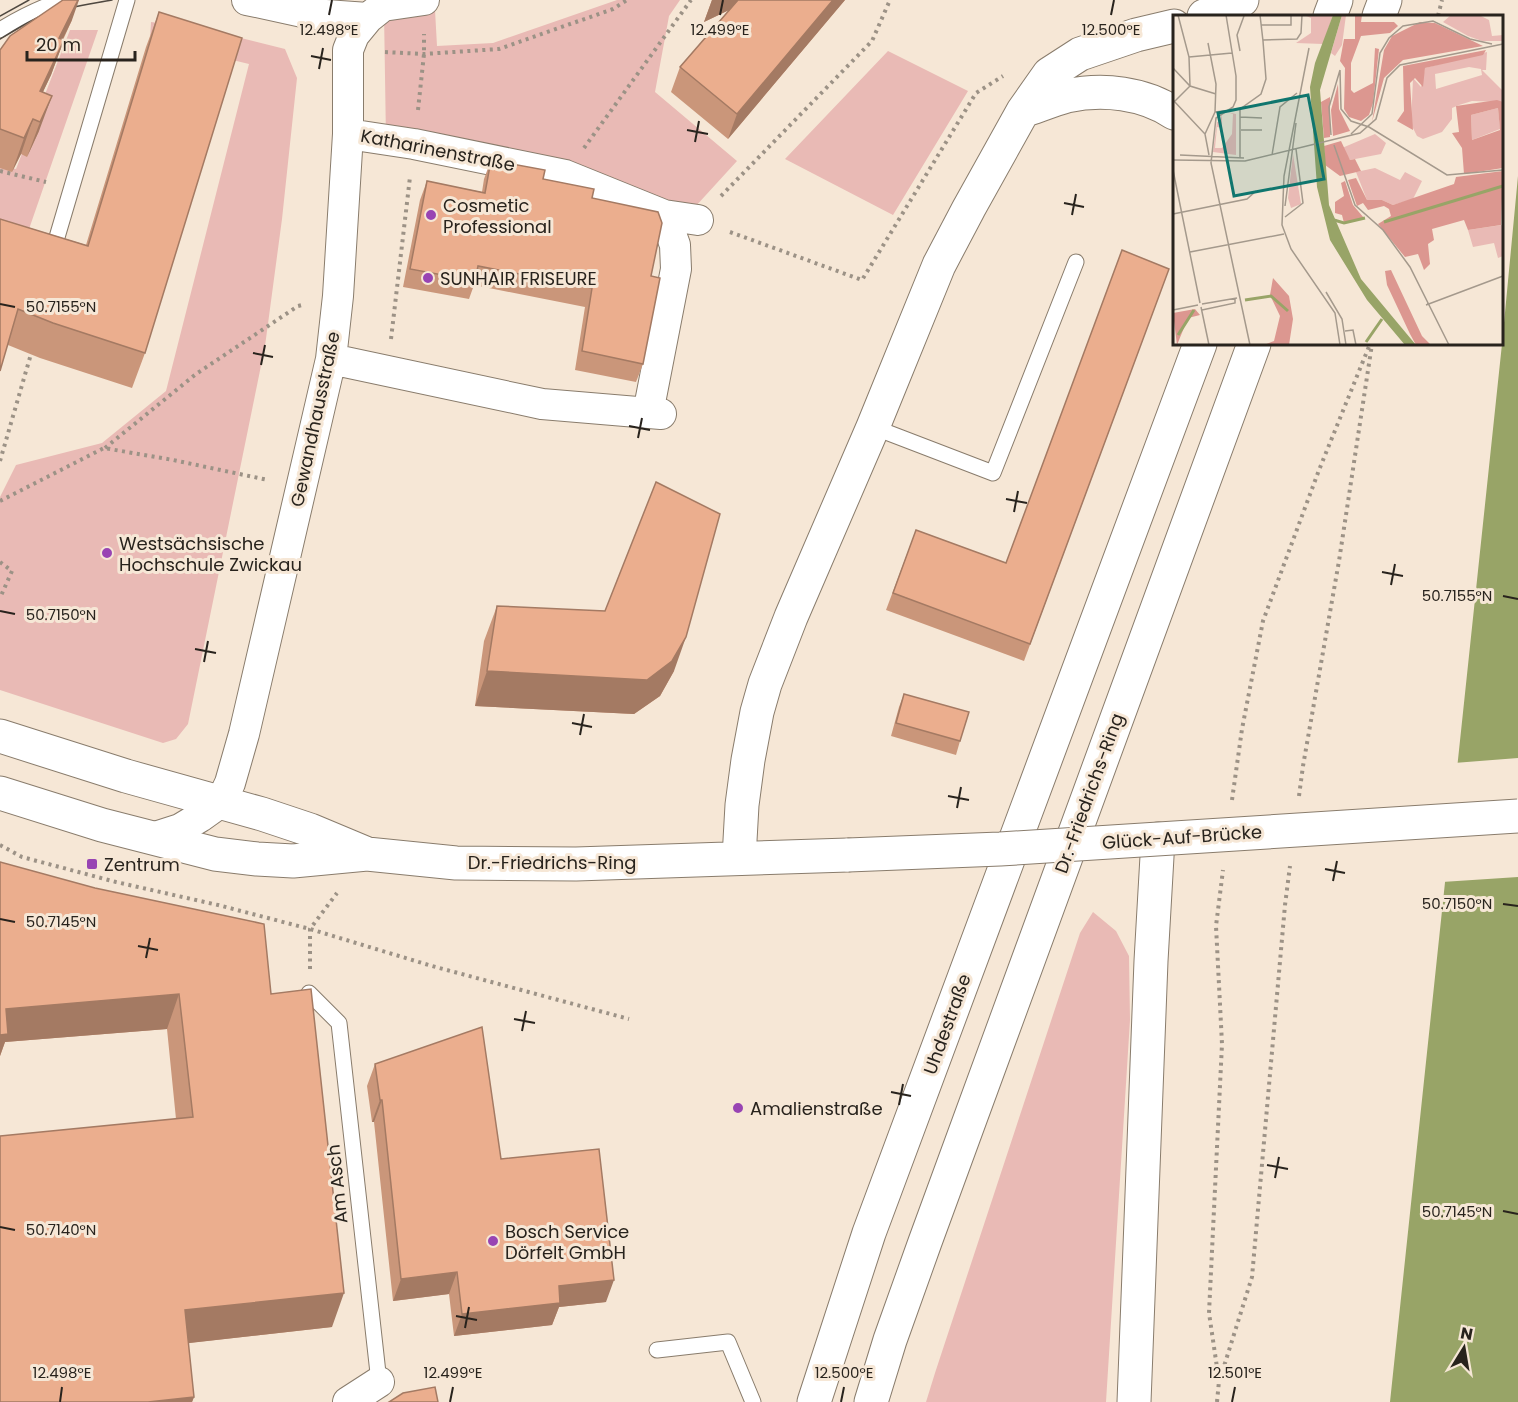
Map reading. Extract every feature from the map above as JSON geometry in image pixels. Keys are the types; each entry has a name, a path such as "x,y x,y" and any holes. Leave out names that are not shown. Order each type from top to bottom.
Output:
{"main road":[{"path":"1206,15 1242,0"},
{"path":"1330,15 1336,0"},
{"path":"1379,15 1385,0"},
{"path":"738,858 748,760 765,684 790,617 873,427 939,265 1023,111 1049,74 1080,54 1136,35 1173,26"},
{"path":"1023,111 1067,96 1102,91 1140,98 1166,107 1173,112"},
{"name":"Uhdestraße","path":"814,1402 869,1233 1200,345"},
{"name":"Dr.-Friedrichs-Ring","path":"871,1402 924,1242 1254,345"},
{"name":"Dr.-Friedrichs-Ring","path":"0,736 310,830 367,854"},
{"name":"Dr.-Friedrichs-Ring","path":"0,793 152,838 215,854 257,859 293,861 367,854 456,863 554,864 738,858"},
{"name":"Glück-Auf-Brücke","path":"738,858 1000,849 1518,816"},
{"path":"1134,1402 1158,839"}],"street":[{"path":"247,0 312,14 424,0"},
{"name":"Gewandhausstraße","path":"221,802 230,783 244,734 331,359 338,296 348,134 348,50 361,9"},
{"name":"Katharinenstraße","path":"348,134 414,144 565,175 664,215 698,220"},
{"path":"331,359 542,404 654,414 676,269 675,245 664,215"},
{"path":"152,838 180,828 221,802"},
{"path":"348,1402 378,1382"}],"lane":[{"path":"0,30 39,8 64,0"},
{"path":"55,244 128,0"},
{"path":"873,427 993,473 1076,262"},
{"name":"Am Asch","path":"309,993 339,1023 378,1382"},
{"path":"657,1350 728,1342 753,1402"}],"path":[{"path":"387,371 424,54 424,0"},
{"path":"348,50 424,54 499,49 613,9 627,0"},
{"path":"565,175 691,0"},
{"path":"890,0 872,41 698,220 862,280 976,93 1005,74"},
{"path":"1438,15 1442,0"},
{"path":"0,171 72,189"},
{"path":"0,501 104,448 196,374 298,306 338,296"},
{"path":"0,461 31,354"},
{"path":"104,448 301,487"},
{"path":"0,562 12,571 0,598"},
{"path":"0,846 22,858 310,929 432,966 629,1019"},
{"path":"309,993 310,929 367,854"}],"shaded area":[{"path":"617,0 680,0 669,16 655,92 737,161 695,207 386,140 384,12 435,10 437,46 493,43"},
{"path":"151,22 201,28 285,49 297,78 282,219 265,346 188,724 176,739 163,743 0,690 0,497 16,465 102,443 166,391 249,64 150,40"},
{"path":"70,30 98,30 20,255 0,249 0,165 16,169"},
{"path":"888,51 968,91 893,215 785,159"},
{"path":"1518,176 1518,1402 1390,1402 1503,345"},
{"path":"1093,912 1116,931 1129,956 1130,1020 1106,1402 926,1402 1080,933"}],"pier":[{"path":"1518,758 1518,877 1442,882 1454,763"}],"building":[{"path":"63,0 78,0 59,38 64,40 40,91 52,96 40,122 33,119 24,138 0,129 0,50 10,36"},
{"path":"738,0 833,0 737,114 680,67"},
{"path":"159,12 242,38 145,353 18,309 0,371 0,219 88,246"},
{"path":"491,160 545,170 543,179 594,189 592,198 658,212 662,223 651,276 660,278 643,364 582,351 592,288 478,266 475,281 410,269 427,181 485,193"},
{"path":"1122,250 1169,269 1030,644 893,593 916,530 1006,563"},
{"path":"656,482 720,514 686,637 672,661 647,680 487,671 497,606 605,611"},
{"path":"904,694 969,712 960,741 896,723"},
{"path":"0,862 95,888 264,924 271,994 311,989 344,1293 185,1310 194,1397 148,1402 0,1402 0,1136 193,1117 179,994 6,1009 8,1034 0,1035"},
{"path":"482,1027 501,1159 599,1149 614,1280 559,1286 560,1303 462,1314 457,1272 401,1279 382,1100 380,1100 375,1064"},
{"path":"435,1387 438,1402 389,1402 403,1393"}],"tram line":[{"path":"0,16 29,0"},
{"path":"0,39 46,14 112,0"}],"place":[{"name":"Cosmetic Professional","path":"431,215"},
{"name":"SUNHAIR FRISEURE","path":"428,278"},
{"name":"Westsächsische Hochschule Zwickau","path":"107,553"},
{"name":"Zentrum","path":"92,864"},
{"name":"Amalienstraße","path":"738,1108"},
{"name":"Bosch Service Dörfelt GmbH","path":"493,1241"}]}
